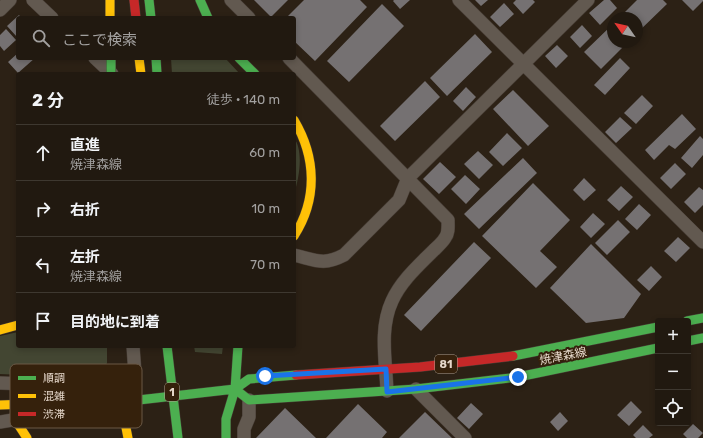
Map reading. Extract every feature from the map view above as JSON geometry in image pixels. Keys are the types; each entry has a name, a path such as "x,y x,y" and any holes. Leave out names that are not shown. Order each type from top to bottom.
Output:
{"main road":[{"path":"134,0 136,16"},
{"path":"149,0 151,16"},
{"path":"200,0 207,16"},
{"path":"111,60 112,72"},
{"path":"139,60 141,72"},
{"path":"156,60 157,72"},
{"path":"241,60 253,72"},
{"path":"296,123 304,136 313,166 309,201 296,231"},
{"path":"691,320 703,318"},
{"path":"0,330 16,326"},
{"name":"焼津森線","path":"142,400 236,389 249,379 265,376 386,369 499,358 655,328"},
{"path":"691,340 703,338"},
{"name":"1","path":"168,348 178,438"},
{"path":"226,438 226,419 236,389 238,348"},
{"name":"焼津森線","path":"249,400 387,392 518,377 655,349"},
{"name":"1","path":"185,384 187,407"},
{"path":"236,389 249,400"},
{"path":"0,401 10,401"},
{"path":"0,405 10,405"},
{"path":"21,428 27,438"},
{"path":"126,428 128,438"}],"street":[{"path":"0,10 10,0"},
{"path":"33,0 50,16"},
{"path":"110,0 112,16"},
{"path":"231,0 247,16"},
{"path":"459,0 703,242"},
{"path":"296,256 322,263 334,260 344,255 399,200 408,178 588,0"},
{"path":"97,60 110,72"},
{"path":"117,60 119,72"},
{"path":"291,60 448,220 446,237 400,287 392,301 386,317 384,336 387,392"},
{"path":"0,320 16,316"},
{"path":"133,348 134,364"},
{"path":"0,383 10,383"},
{"path":"416,389 465,438"},
{"path":"244,438 244,429 249,417 249,400"},
{"path":"0,422 10,421"}],"green space":[{"path":"171,60 227,60 238,72 172,72"},
{"path":"296,142 300,157 296,188"},
{"path":"16,332 16,348 107,348 107,363 10,364 10,374 0,374 0,336"},
{"path":"194,348 223,348 222,354 195,352"}],"building":[{"path":"254,0 288,0 272,16 270,16"},
{"path":"304,0 360,0 367,7 315,61 296,43 296,16 288,16"},
{"path":"394,0 410,0 400,9 393,1"},
{"path":"475,0 488,0 481,6"},
{"path":"516,0 533,0 535,2 523,14 513,3"},
{"path":"604,0 610,0 617,8 613,12 607,12 607,18 600,25 589,13"},
{"path":"637,0 663,0 667,4 643,27 643,12 625,12"},
{"path":"682,0 703,0 703,1 693,11"},
{"path":"504,3 514,14 500,27 490,17"},
{"path":"382,4 404,26 349,82 327,61"},
{"path":"16,18 16,36 7,26"},
{"path":"582,25 592,36 580,48 570,37"},
{"path":"6,29 16,40 4,51 0,46 0,35"},
{"path":"607,30 607,48 622,48 601,69 584,52"},
{"path":"475,34 492,52 447,96 430,78"},
{"path":"557,45 568,56 556,68 545,56"},
{"path":"16,55 16,60 33,60 19,72 17,72 8,62"},
{"path":"620,58 630,68 605,95 594,85"},
{"path":"425,81 440,97 395,141 380,126"},
{"path":"466,87 476,97 463,111 453,101"},
{"path":"513,90 549,126 528,146 493,109"},
{"path":"642,95 653,106 636,124 624,113"},
{"path":"682,114 696,129 675,149 669,145 654,160 645,150"},
{"path":"620,117 632,128 616,143 605,132"},
{"path":"507,133 522,148 503,166 489,152"},
{"path":"700,136 703,139 703,155 692,168 681,158"},
{"path":"478,151 493,165 479,179 464,164"},
{"path":"523,158 537,173 479,229 464,214"},
{"path":"440,162 456,177 439,194 423,179"},
{"path":"675,163 686,174 671,189 660,178"},
{"path":"465,175 480,189 466,204 451,189"},
{"path":"584,178 596,190 584,201 573,190"},
{"path":"533,183 570,220 540,251 557,267 536,288 482,236"},
{"path":"621,186 633,197 619,211 607,200"},
{"path":"699,187 703,190 703,205 695,213 684,202"},
{"path":"639,204 651,215 637,230 625,219"},
{"path":"593,213 605,224 591,238 580,227"},
{"path":"618,220 630,232 607,255 595,243"},
{"path":"678,237 690,248 676,262 664,251"},
{"path":"474,242 491,258 421,331 404,315"},
{"path":"591,244 641,294 624,318 586,323 550,288"},
{"path":"651,266 662,277 649,291 637,280"},
{"path":"631,401 642,412 629,426 617,415"},
{"path":"471,403 483,414 469,429 457,418"},
{"path":"358,404 387,432 382,438 326,438"},
{"path":"285,408 316,438 256,438"},
{"path":"425,412 452,438 399,438"},
{"path":"560,412 568,421 558,431 550,422"},
{"path":"693,424 703,433 698,438 687,438 683,434"},
{"path":"643,425 653,435 649,438 636,438 633,435"}],"traffic: fast":[{"path":"149,0 151,16"},
{"path":"200,0 207,16"},
{"path":"111,60 111,72"},
{"path":"156,60 157,72"},
{"path":"241,60 253,72"},
{"path":"691,320 703,318"},
{"path":"513,356 655,328"},
{"path":"691,340 703,338"},
{"path":"167,348 178,438"},
{"path":"226,438 226,419 235,389 238,348"},
{"path":"235,389 249,400 416,389 518,377 655,349"},
{"path":"142,400 235,389 249,379 296,375"}],"traffic: slow":[{"path":"110,0 110,16"},
{"path":"139,60 141,72"},
{"path":"296,124 307,149 311,178 307,207 302,222 296,232"},
{"path":"0,330 16,326"},
{"path":"0,405 10,405"},
{"path":"21,428 27,438"},
{"path":"126,428 128,438"}],"traffic: jam":[{"path":"134,0 136,16"},
{"path":"296,375 420,367 513,356"}],"route":[{"path":"265,376 386,369 387,392 518,377"}]}
